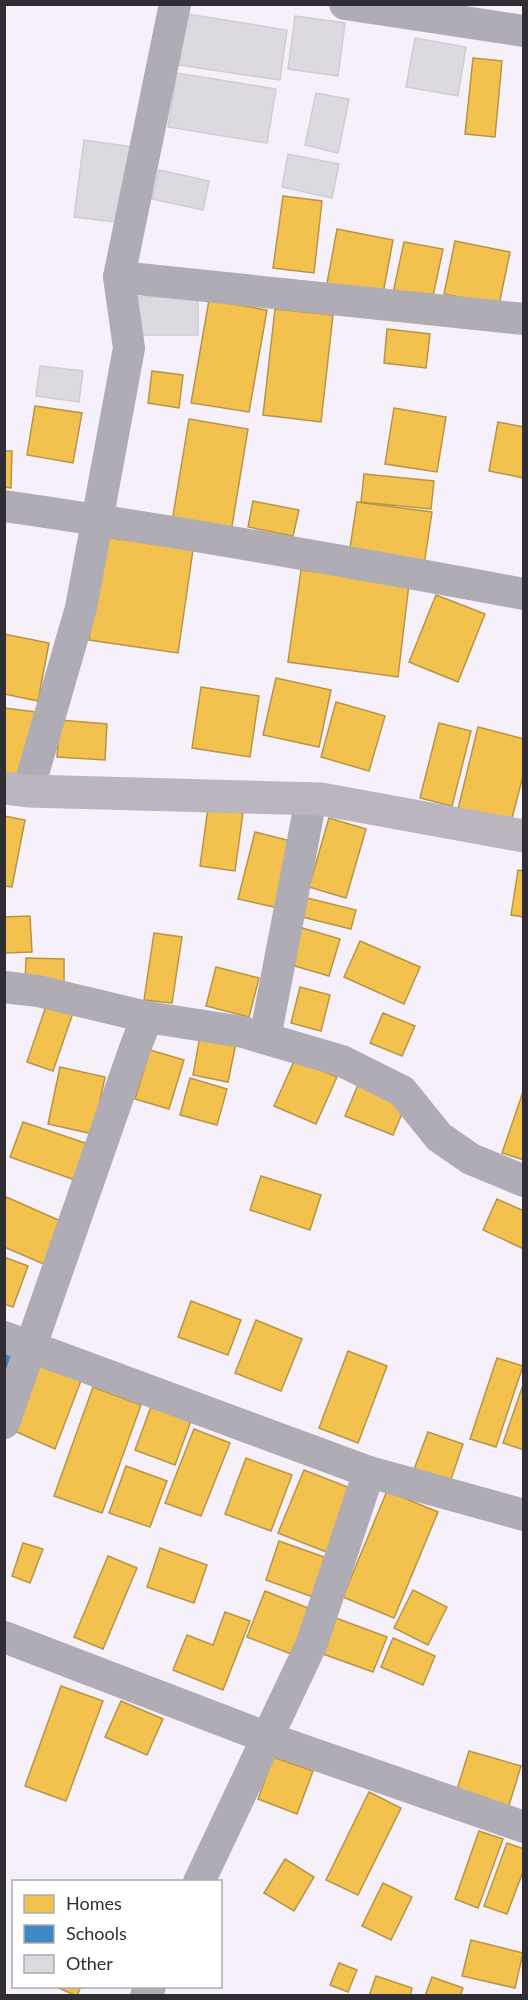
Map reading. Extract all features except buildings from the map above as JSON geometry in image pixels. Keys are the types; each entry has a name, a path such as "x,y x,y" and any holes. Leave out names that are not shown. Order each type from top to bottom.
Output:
{"street":[{"path":"175,4 119,277 129,348 81,608 16,790 311,799 524,836"},
{"path":"345,4 524,32"},
{"path":"119,277 524,319"},
{"path":"4,506 290,551 524,594"},
{"path":"265,1038 311,799"},
{"path":"4,987 38,991 147,1017 243,1032 342,1061 402,1091 438,1137 471,1160 524,1181"},
{"path":"4,1423 18,1342 147,1017"},
{"path":"18,1342 369,1472 524,1515"},
{"path":"200,1880 312,1643 369,1472"},
{"path":"4,1637 268,1738 524,1827"}]}
